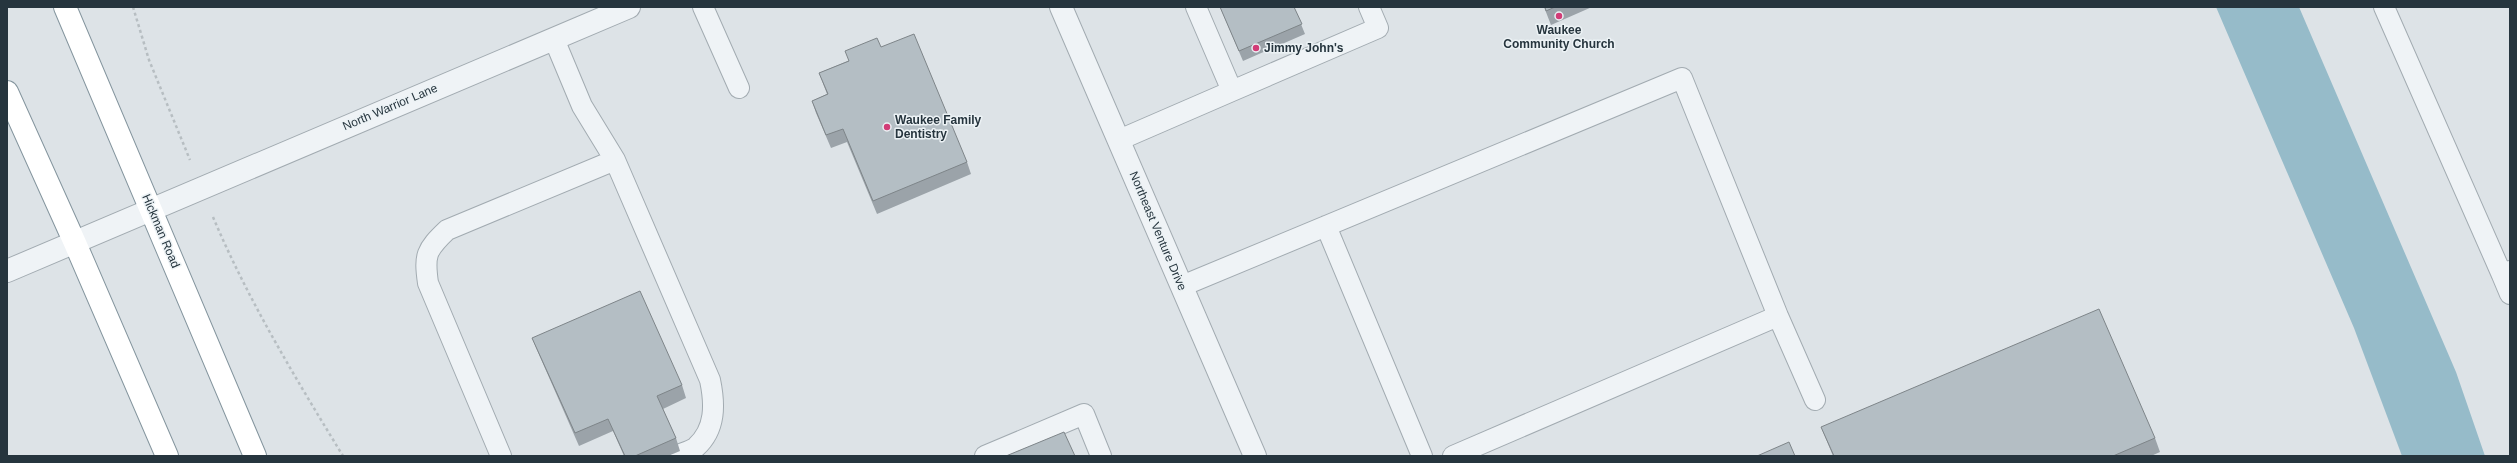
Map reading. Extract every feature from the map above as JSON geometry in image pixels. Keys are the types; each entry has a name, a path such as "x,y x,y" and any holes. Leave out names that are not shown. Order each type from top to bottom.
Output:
{"highway":[{"name":"Hickman Road","path":"65,7 152,208 256,456"},
{"path":"7,92 75,243 167,456"}],"street":[{"name":"North Warrior Lane","path":"7,271 75,243 152,208 629,7"},
{"name":"Northeast Venture Drive","path":"1061,7 1255,456"}],"lane":[{"path":"703,7 739,88"},
{"path":"1196,7 1232,91"},
{"path":"1118,140 1378,28 1369,7"},
{"path":"2384,7 2506,273 2510,294"},
{"path":"554,39 582,106 615,160 710,380 715,402 710,428 696,447 676,456"},
{"path":"1182,286 1682,78 1778,316 1815,400"},
{"path":"501,456 428,283 425,260 431,245 446,230 615,160"},
{"path":"1326,226 1422,456"},
{"path":"1453,456 1778,316"},
{"path":"985,456 1084,414 1101,456"}],"path":[{"path":"133,7 149,60 163,96"},
{"path":"228,254 304,392 343,456"}],"water":[{"path":"2216,7 2299,7 2456,372 2485,456 2402,456 2354,328"}],"building":[{"name":"Jimmy John's","path":"1220,7 1294,7 1302,24 1239,51"},
{"path":"1545,7 1555,7 1546,11"},
{"name":"Waukee Family Dentistry","path":"914,34 967,162 873,201 843,129 826,135 812,101 828,94 819,73 849,61 845,51 877,38 881,47"},
{"path":"640,291 682,385 657,396 676,438 635,456 625,456 608,419 575,433 532,338"},
{"path":"2099,309 2155,438 2113,456 1834,456 1821,427"},
{"path":"1064,432 1075,456 1006,456"},
{"path":"1789,442 1795,456 1757,456"}],"place":[{"name":"Waukee Community Church","path":"1559,16"},
{"name":"Jimmy John's","path":"1256,48"},
{"name":"Waukee Family Dentistry","path":"887,127"}]}
